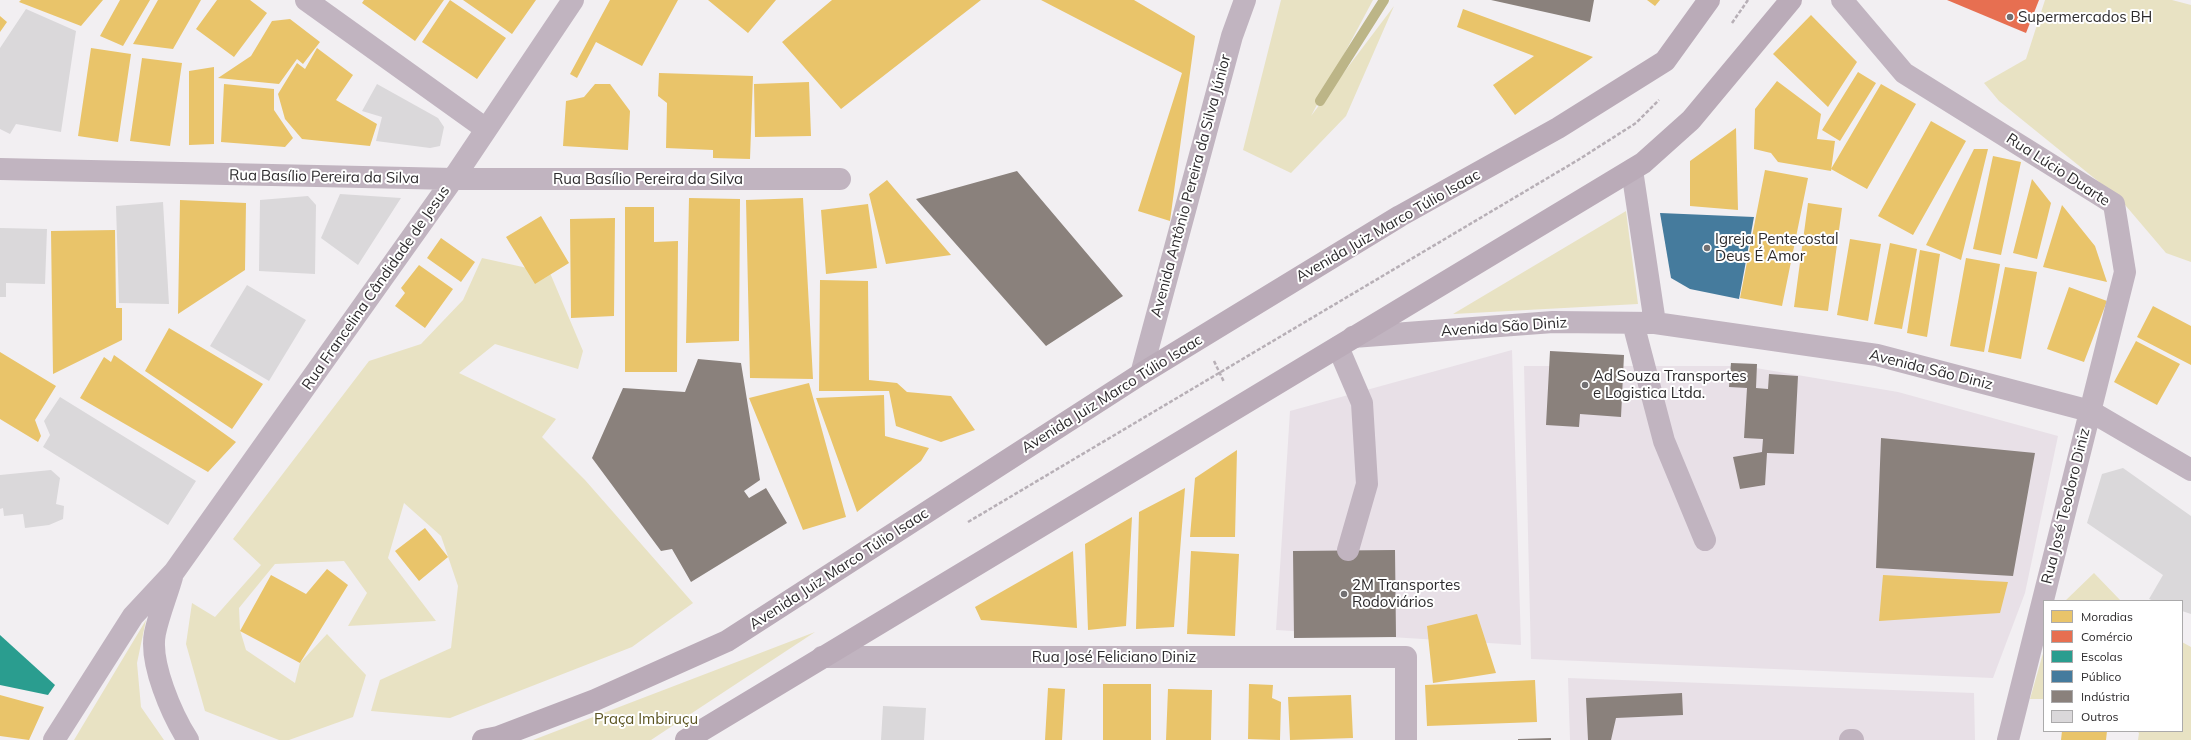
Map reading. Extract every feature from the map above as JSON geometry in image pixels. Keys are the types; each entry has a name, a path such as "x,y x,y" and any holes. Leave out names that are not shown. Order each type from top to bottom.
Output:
{"main road":[{"name":"Avenida Juiz Marco Túlio Isaac","path":"483,740 498,737 595,700 727,641 1141,374 1400,216 1558,128 1665,61 1709,0"},
{"path":"686,740 1643,163 1691,120 1791,0"}],"street":[{"path":"306,0 486,129"},
{"name":"Rua Francelina Cândidade de Jesus","path":"54,740 133,616 174,572 453,179 573,0"},
{"name":"Avenida Antônio Pereira da Silva Júnior","path":"1141,374 1232,36 1245,0"},
{"name":"Rua Lúcio Duarte","path":"1842,0 1904,73 2114,204 2125,272 2090,411"},
{"name":"Rua Basílio Pereira da Silva","path":"0,169 453,179 840,179"},
{"path":"1632,170 1655,323"},
{"name":"Avenida São Diniz","path":"1346,342 1553,322 1655,323 1877,355 2090,411 2191,470"},
{"path":"1633,323 1664,441 1704,540"},
{"path":"1346,342 1362,403 1367,484 1348,550"},
{"name":"Rua José Teodoro Diniz","path":"2008,740 2090,411"},
{"name":"Rua Francelina Cândidade de Jesus","path":"174,572 155,634 156,663 178,724 188,740"},
{"name":"Rua José Feliciano Diniz","path":"822,657 1406,658 1406,740"}],"path":[{"path":"1731,26 1748,0"},
{"path":"963,525 1578,160 1636,123 1663,96"},
{"path":"1203,337 1235,408"}],"shaded area":[{"name":"2M Transportes Rodoviários","path":"1512,350 1521,645 1276,630 1290,411"},
{"name":"Ad Souza Transportes e Logistica Ltda.","path":"1524,366 1744,366 1898,392 2058,436 2025,593 1993,678 1531,659"},
{"path":"1568,678 1974,693 1975,740 1570,740"}],"green space":[{"path":"1281,0 1373,0 1311,116 1394,6 1346,116 1291,173 1243,150"},
{"path":"2045,0 2172,0 2191,5 2191,262 2166,253 2120,199 1999,101 1984,83 2026,59"},
{"path":"1626,211 1638,304 1453,314"},
{"path":"482,258 550,273 583,351 578,369 495,344 459,373 556,419 542,437 585,480 693,603 632,647 450,718 371,711 380,680 451,648 458,586 441,536 404,503 388,558 436,621 348,626 367,593 344,561 275,564 239,608 240,630 246,650 295,683 300,663 327,634 366,675 353,717 289,740 279,740 205,711 186,644 192,603 215,617 261,565 233,539 369,361 421,344 463,300"},
{"path":"2094,573 2120,600 2066,600"},
{"path":"146,620 137,663 141,707 164,740 74,740"},
{"name":"Praça Imbiruçu","path":"815,632 651,740 533,740"},
{"path":"2183,643 2191,647 2191,740 2138,740 2138,732 2183,732"},
{"path":"2043,654 2043,699 2030,699"}],"building: Moradias":[{"path":"21,0 103,0 81,26 19,2"},
{"path":"120,0 150,0 123,46 100,36"},
{"path":"158,0 201,0 173,49 133,44"},
{"path":"217,0 250,0 267,13 234,57 196,29"},
{"path":"364,0 444,0 415,41 362,3"},
{"path":"450,0 506,38 477,79 422,42"},
{"path":"463,0 536,0 512,34"},
{"path":"610,0 678,0 642,66 596,42 577,78 570,74"},
{"path":"708,0 776,0 748,33"},
{"path":"832,0 981,0 841,109 782,42"},
{"path":"1041,0 1134,0 1195,36 1170,221 1138,211 1182,73"},
{"path":"1647,0 1660,0 1655,6"},
{"path":"1463,9 1593,57 1515,115 1493,85 1534,56 1457,27"},
{"path":"1811,15 1857,62 1828,107 1773,54"},
{"path":"0,16 7,22 0,32"},
{"path":"290,19 320,42 303,64 297,59 279,84 218,78 251,56 272,21"},
{"path":"91,48 131,54 118,142 78,136"},
{"path":"317,48 353,75 336,100 377,124 370,146 302,139 285,119 278,94 297,63 305,69"},
{"path":"142,58 182,63 170,146 130,141"},
{"path":"214,67 214,144 189,145 189,71"},
{"path":"1858,72 1876,83 1840,141 1822,130"},
{"path":"659,73 753,76 750,159 713,158 713,150 666,148 667,103 658,96"},
{"path":"1777,81 1821,114 1817,139 1835,141 1831,171 1778,162 1771,153 1754,149 1755,109"},
{"path":"809,82 811,136 755,137 754,84"},
{"path":"224,84 274,89 274,110 293,138 285,147 221,142"},
{"path":"595,84 610,84 630,111 628,150 563,146 566,101 584,97"},
{"path":"1881,84 1916,104 1867,189 1831,169"},
{"path":"1931,121 1966,141 1913,235 1878,216"},
{"path":"1736,128 1738,210 1690,206 1690,161"},
{"path":"1974,149 1988,149 1961,260 1926,245"},
{"path":"1993,156 2021,162 2001,255 1973,249"},
{"path":"1765,170 1808,178 1782,306 1740,298"},
{"path":"2032,179 2051,203 2037,259 2013,253"},
{"path":"887,180 951,255 886,264 869,194"},
{"path":"689,198 740,199 739,341 686,343"},
{"path":"803,198 813,379 750,378 746,200"},
{"path":"180,200 246,203 245,270 178,314"},
{"path":"1808,203 1842,208 1828,311 1794,307"},
{"path":"868,204 877,268 826,274 821,210"},
{"path":"2062,205 2095,246 2107,282 2043,267"},
{"path":"625,207 654,207 654,242 678,241 677,372 625,372"},
{"path":"541,216 569,263 535,284 506,237"},
{"path":"615,218 614,316 571,318 570,219"},
{"path":"115,230 116,308 122,308 122,340 53,374 51,231"},
{"path":"441,238 475,262 461,282 427,258"},
{"path":"1850,239 1881,244 1868,321 1837,315"},
{"path":"1890,243 1917,249 1902,329 1874,324"},
{"path":"1920,250 1940,254 1927,337 1907,333"},
{"path":"1966,258 2000,264 1984,352 1950,346"},
{"path":"419,265 453,289 425,328 395,306 405,293 401,288"},
{"path":"2005,267 2037,272 2021,359 1988,352"},
{"path":"820,280 868,281 869,380 897,383 907,392 951,396 975,430 941,442 896,426 889,391 819,391"},
{"path":"2069,287 2107,301 2084,362 2047,349"},
{"path":"2153,306 2191,326 2191,365 2137,337"},
{"path":"169,328 263,384 232,429 145,371"},
{"path":"2136,341 2180,364 2157,405 2114,382"},
{"path":"0,352 56,386 35,420 41,436 38,442 0,419"},
{"path":"114,355 236,442 208,472 80,398 104,357 111,362"},
{"path":"809,383 846,517 803,530 749,398"},
{"path":"884,395 885,436 929,448 921,461 857,512 816,398"},
{"path":"1237,450 1235,537 1190,537 1195,478"},
{"path":"1185,488 1174,627 1136,629 1139,512"},
{"path":"1132,517 1126,626 1088,630 1085,544"},
{"path":"425,528 448,557 419,581 395,551"},
{"path":"1073,551 1077,628 981,620 975,607"},
{"path":"1191,551 1239,554 1235,636 1187,634"},
{"path":"327,569 348,585 300,663 240,631 271,575 306,594"},
{"path":"1883,575 2008,582 2000,613 1879,621"},
{"path":"1477,614 1496,673 1433,683 1427,626"},
{"path":"1535,680 1537,722 1427,726 1425,685"},
{"path":"1103,684 1151,684 1151,740 1103,740"},
{"path":"1249,684 1273,685 1272,698 1281,702 1280,740 1248,739"},
{"path":"1048,688 1065,689 1062,740 1045,740"},
{"path":"1168,689 1212,690 1211,740 1166,740"},
{"path":"0,695 44,707 29,740 0,736"},
{"path":"1351,695 1353,738 1290,740 1288,697"},
{"path":"2062,732 2107,732 2106,740 2061,740"}],"building: Comércio":[{"name":"Supermercados BH","path":"1947,0 2039,0 2026,33"}],"building: Escolas":[{"path":"0,635 55,685 48,695 0,685"}],"building: Público":[{"name":"Igreja Pentecostal Deus É Amor","path":"1660,213 1754,217 1739,299 1690,289 1671,278"}],"building: Indústria":[{"path":"1491,0 1594,0 1590,22"},
{"path":"1017,171 1123,296 1046,346 916,199"},
{"name":"Ad Souza Transportes e Logistica Ltda.","path":"1550,351 1624,355 1621,417 1580,414 1579,427 1546,425"},
{"path":"698,359 741,363 760,480 744,491 749,498 766,488 787,523 691,582 672,549 661,551 592,458 623,388 685,392"},
{"path":"1731,363 1757,364 1756,388 1768,389 1769,374 1798,376 1794,454 1767,453 1765,485 1740,489 1733,457 1762,452 1763,439 1744,438 1747,388 1729,387"},
{"path":"1881,438 2035,453 2013,576 1876,568"},
{"name":"2M Transportes Rodoviários","path":"1395,550 1396,637 1294,638 1293,551"},
{"path":"1682,693 1683,715 1616,718 1611,740 1588,740 1586,698"},
{"path":"1551,738 1551,740 1518,740 1518,739"}],"building: Outros":[{"path":"26,9 76,31 61,132 16,124 10,134 0,129 0,48"},
{"path":"377,84 438,118 444,127 440,146 430,148 376,141 382,117 362,111"},
{"path":"340,194 401,198 358,265 321,238"},
{"path":"308,196 316,205 315,274 259,271 260,200"},
{"path":"163,202 169,304 119,303 116,206"},
{"path":"0,228 47,229 45,284 6,283 6,297 0,297"},
{"path":"247,285 306,320 269,381 210,346"},
{"path":"60,397 196,481 168,525 43,447 50,435 44,421"},
{"path":"2123,468 2191,516 2191,614 2183,611 2183,600 2149,599 2163,575 2087,523 2102,474"},
{"path":"51,470 60,478 56,504 64,506 63,519 49,525 25,528 23,514 4,516 3,508 0,509 0,475"},
{"path":"883,706 926,708 924,740 881,740"}],"waterway":[{"path":"1320,101 1384,0"}],"place":[{"name":"Supermercados BH","path":"2010,17"},
{"name":"Igreja Pentecostal Deus É Amor","path":"1707,248"},
{"name":"Ad Souza Transportes e Logistica Ltda.","path":"1585,385"},
{"name":"2M Transportes Rodoviários","path":"1344,594"}]}
